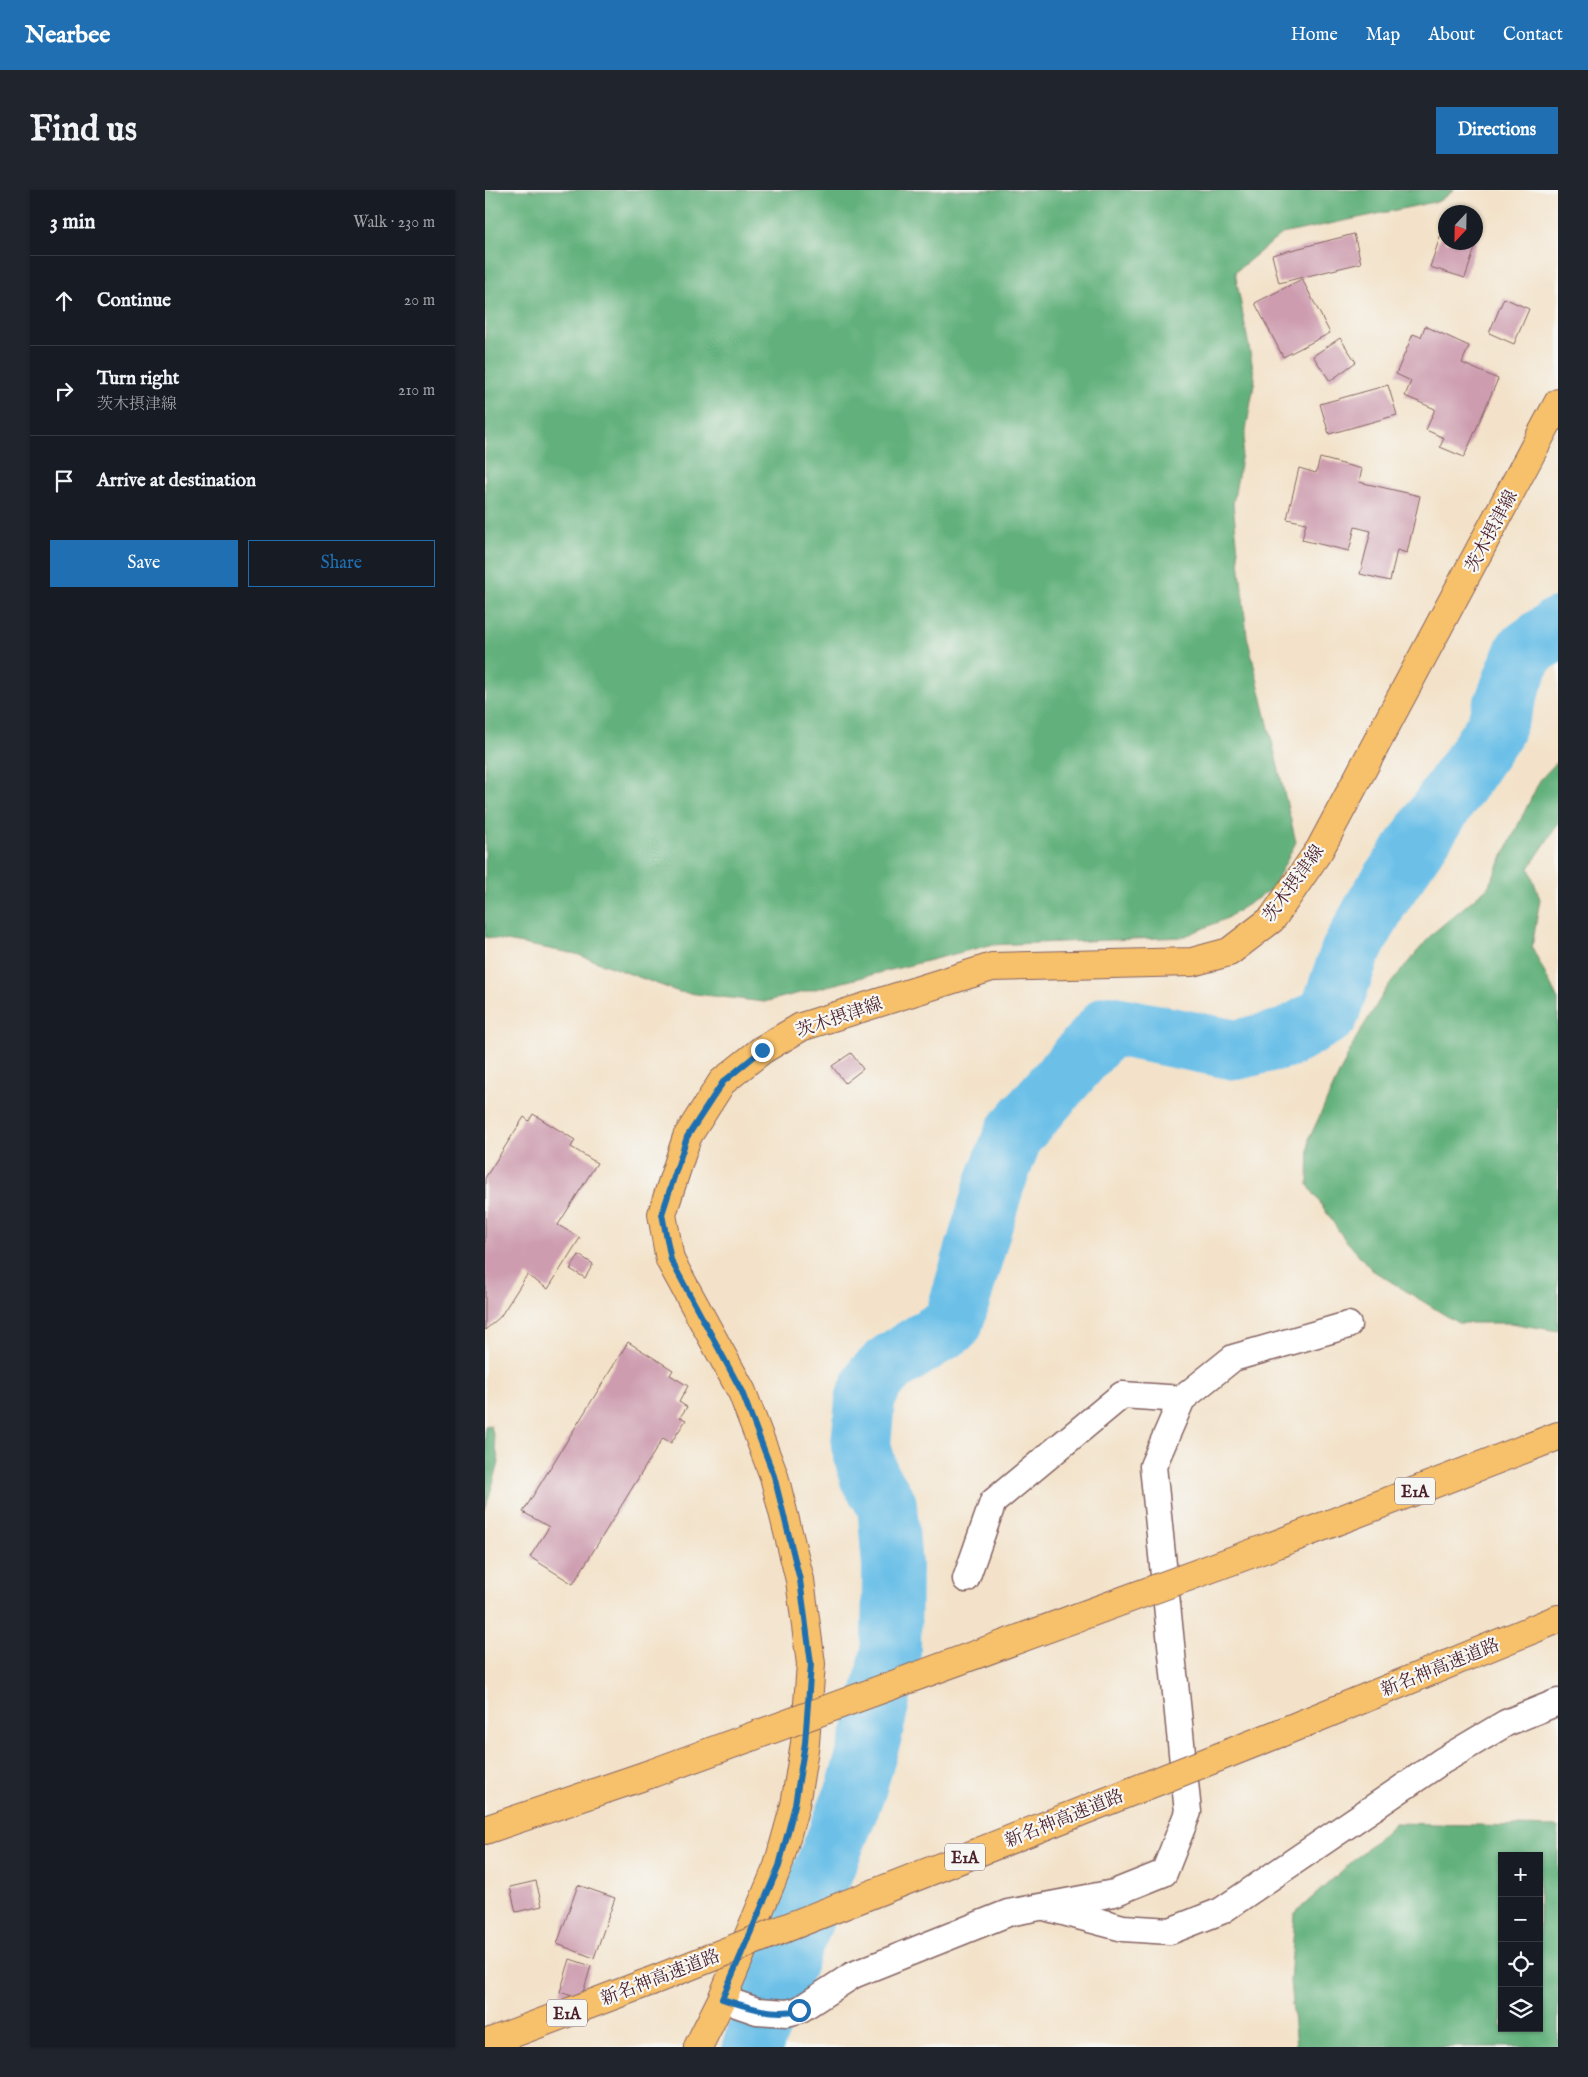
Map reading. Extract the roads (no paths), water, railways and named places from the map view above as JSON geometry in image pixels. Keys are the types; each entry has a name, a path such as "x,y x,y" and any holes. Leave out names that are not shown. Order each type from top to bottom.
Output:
{"main road":[{"name":"茨木摂津線","path":"698,2047 722,1999 779,1866 795,1805 805,1743 811,1664 800,1580 774,1476 742,1392 671,1260 662,1214 687,1137 723,1082 762,1050 801,1027 992,967 1192,962 1229,952 1272,919 1320,849 1555,419"},
{"name":"E1A","path":"485,1830 650,1774 1272,1546 1558,1436"},
{"name":"新名神高速道路","path":"485,2044 649,1982 1280,1733 1558,1619"}],"street":[{"path":"722,1999 757,2011 787,2013 799,2010 853,1975 1008,1913 1045,1908 1115,1894 1164,1873 1188,1812 1153,1466 1183,1399 1233,1358 1348,1325"},
{"path":"966,1578 993,1502 1122,1394 1183,1399"},
{"path":"1045,1908 1123,1928 1170,1931 1221,1911 1442,1761 1506,1723 1558,1702"}],"waterway":[{"path":"752,2047 856,1790 872,1735 891,1652 892,1566 887,1505 869,1476 861,1445 865,1400 875,1378 891,1363 953,1324 995,1183 1014,1134 1109,1025 1236,1050 1287,1038 1329,1014 1350,953 1378,901 1494,730 1524,652 1558,627"}]}
